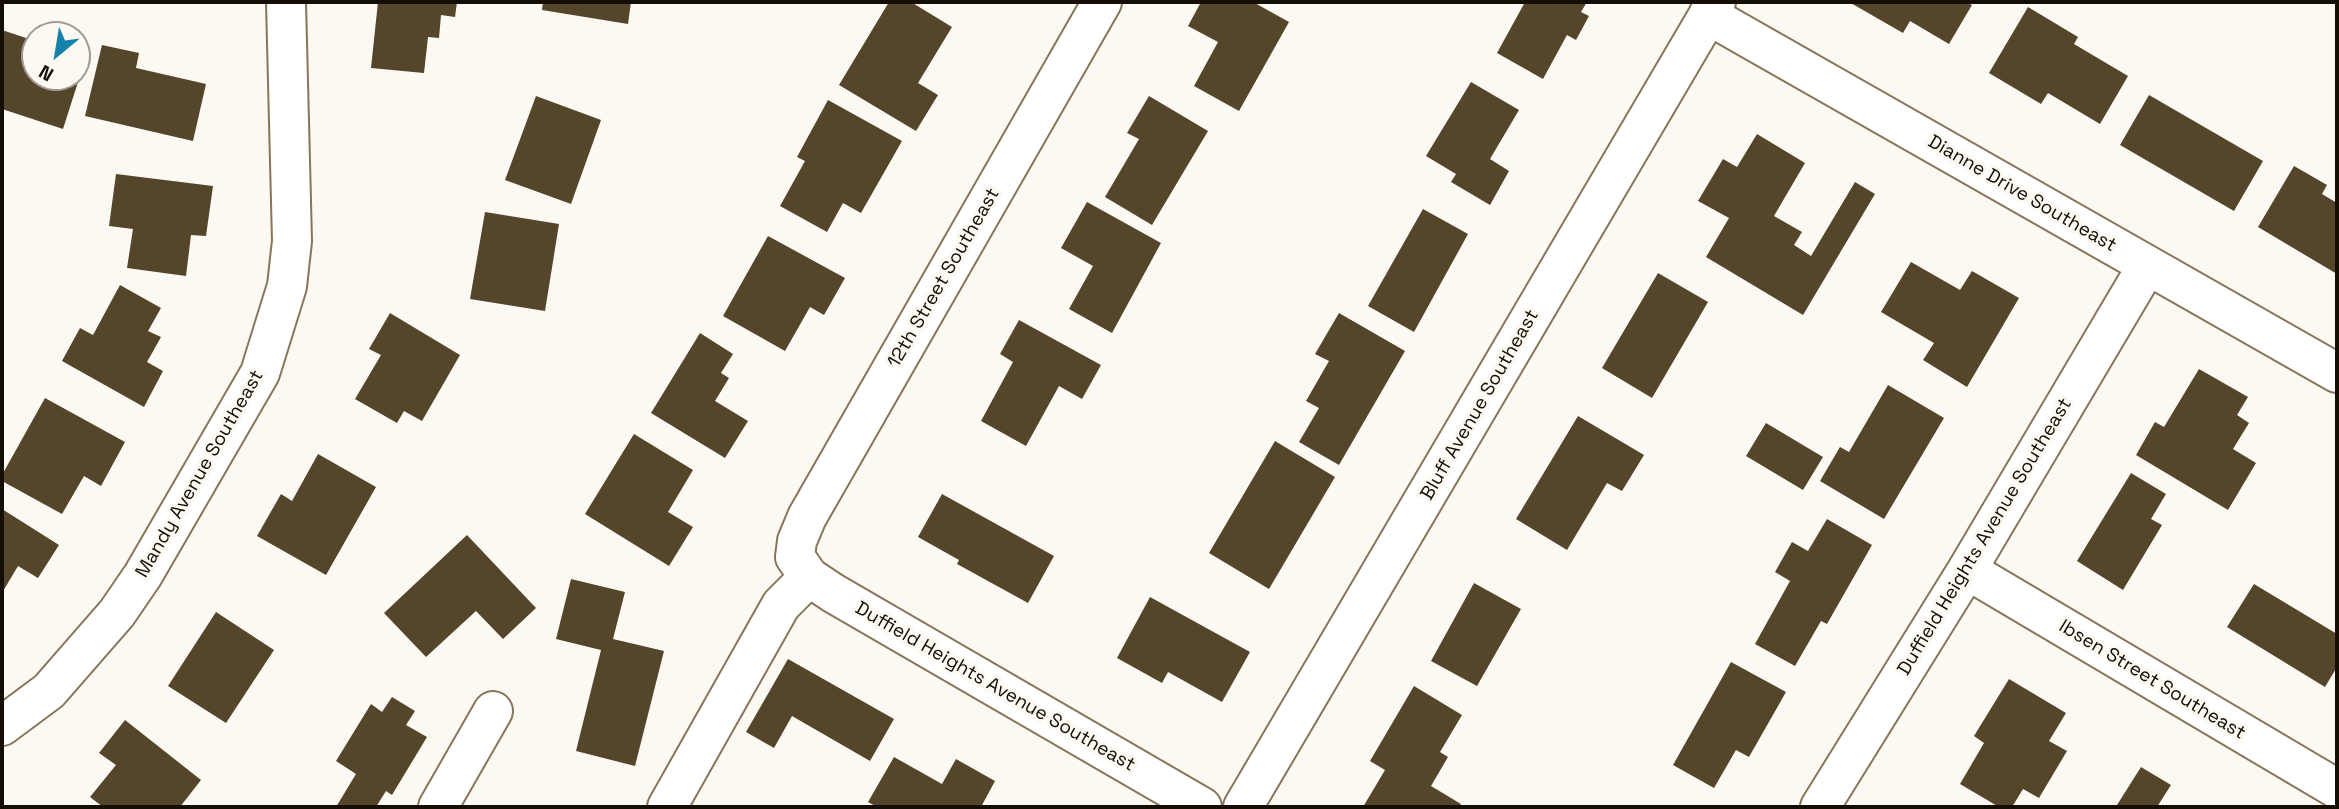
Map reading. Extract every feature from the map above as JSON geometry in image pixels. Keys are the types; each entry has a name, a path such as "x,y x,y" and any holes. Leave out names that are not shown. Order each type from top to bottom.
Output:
{"street":[{"name":"Mandy Avenue Southeast","path":"2,726 49,691 117,613 143,575 260,373 287,286 292,240 286,2"},
{"name":"12th Street Southeast","path":"802,567 797,541 807,517 1102,2"},
{"name":"Dianne Drive Southeast","path":"1712,8 2147,266 2337,373"},
{"name":"Bluff Avenue Southeast","path":"1243,807 1712,8"},
{"name":"Duffield Heights Avenue Southeast","path":"1820,807 1967,570 2147,266"},
{"path":"667,807 802,567"},
{"name":"Duffield Heights Avenue Southeast","path":"802,567 832,593 1202,807"},
{"name":"Ibsen Street Southeast","path":"1967,570 2337,789"},
{"path":"438,807 493,711"}],"building":[{"path":"378,2 457,2 455,17 441,15 439,38 428,37 424,73 371,68"},
{"path":"543,2 631,2 628,24 542,10"},
{"path":"889,2 911,2 952,27 918,83 938,95 916,131 839,85"},
{"path":"1201,2 1253,2 1289,22 1239,111 1194,86 1218,42 1188,26"},
{"path":"1525,2 1587,2 1581,12 1589,16 1576,40 1567,35 1543,79 1497,53"},
{"path":"1849,2 1966,2 1972,5 1949,44 1910,21 1903,33"},
{"path":"2028,7 2078,37 2074,44 2128,76 2100,124 2048,93 2041,104 1989,73"},
{"path":"2,30 21,36 21,91 75,91 63,129 2,109"},
{"path":"102,45 139,53 136,68 206,84 193,141 85,116"},
{"path":"1471,82 1519,110 1490,159 1509,171 1490,205 1451,182 1456,174 1426,156"},
{"path":"2149,95 2263,161 2234,211 2120,145"},
{"path":"536,96 601,120 571,204 505,180"},
{"path":"1149,96 1208,131 1152,225 1105,197 1139,139 1127,133"},
{"path":"828,100 902,141 861,213 843,203 827,232 780,206 805,161 797,157"},
{"path":"1757,134 1805,163 1774,216 1802,232 1794,245 1811,256 1855,182 1875,194 1803,315 1706,257 1729,218 1698,201 1723,159 1737,167"},
{"path":"2294,166 2327,185 2322,194 2337,203 2337,274 2258,227"},
{"path":"116,174 213,186 206,236 191,235 186,276 127,268 133,229 109,226"},
{"path":"1087,202 1161,243 1112,333 1069,309 1093,266 1061,248"},
{"path":"1423,209 1468,234 1414,332 1368,306"},
{"path":"485,212 559,224 545,311 470,299"},
{"path":"768,236 845,278 824,315 810,307 785,351 723,316"},
{"path":"1911,262 1960,290 1972,271 2019,298 1967,387 1923,360 1934,343 1881,312"},
{"path":"1658,273 1708,302 1652,398 1602,368"},
{"path":"120,285 161,308 148,331 161,337 147,362 163,371 144,407 62,361 80,328 93,335"},
{"path":"390,313 460,355 422,421 404,411 397,423 355,399 381,355 369,349"},
{"path":"1339,313 1405,351 1339,465 1299,442 1319,408 1306,401 1329,361 1315,354"},
{"path":"1019,320 1101,365 1082,399 1059,386 1026,446 981,421 1013,362 1000,354"},
{"path":"700,333 733,354 721,373 729,378 715,401 748,421 725,458 651,413"},
{"path":"2199,369 2248,397 2237,415 2249,423 2233,449 2256,463 2228,510 2136,455 2155,422 2164,427"},
{"path":"1888,385 1944,418 1884,519 1820,481 1840,447 1849,452"},
{"path":"45,398 125,442 101,486 84,476 62,514 2,481 2,475"},
{"path":"1578,416 1644,455 1622,491 1607,483 1567,550 1516,519"},
{"path":"1766,423 1823,457 1803,490 1746,456"},
{"path":"634,434 693,470 668,512 693,527 669,566 585,514"},
{"path":"1275,441 1335,477 1269,589 1209,553"},
{"path":"318,454 376,487 326,575 257,536 281,494 292,501"},
{"path":"2131,473 2166,494 2151,519 2162,525 2123,590 2077,561"},
{"path":"942,494 1054,556 1028,603 957,564 959,560 918,537"},
{"path":"2,509 59,545 38,578 18,566 2,593"},
{"path":"1827,519 1872,545 1827,624 1821,621 1795,666 1755,644 1790,581 1775,572 1792,542 1808,551"},
{"path":"467,535 536,608 503,639 476,611 426,657 384,613"},
{"path":"571,579 625,592 613,639 664,651 635,766 576,751 601,650 556,639"},
{"path":"1474,583 1521,609 1477,686 1431,661"},
{"path":"2254,584 2337,634 2337,667 2325,687 2227,627"},
{"path":"1150,597 1250,652 1222,702 1168,672 1162,683 1117,658"},
{"path":"216,612 274,650 226,723 168,686"},
{"path":"788,659 894,719 870,761 792,716 774,748 746,732"},
{"path":"1731,662 1786,692 1749,757 1736,750 1714,788 1673,765"},
{"path":"2009,679 2066,713 2049,741 2067,751 2039,798 2023,789 2012,807 1999,807 1960,784 1984,743 1974,736"},
{"path":"1414,686 1462,715 1440,752 1448,757 1431,786 1461,804 1459,807 1363,807 1385,770 1370,761"},
{"path":"392,697 415,711 406,725 427,737 392,795 386,791 376,807 336,807 356,774 336,761 371,704 382,712"},
{"path":"125,720 201,780 180,807 103,807 90,797 116,765 99,753"},
{"path":"894,757 942,784 956,759 995,781 981,807 877,807 868,802"},
{"path":"2141,767 2171,785 2157,807 2120,807 2117,805"}]}
